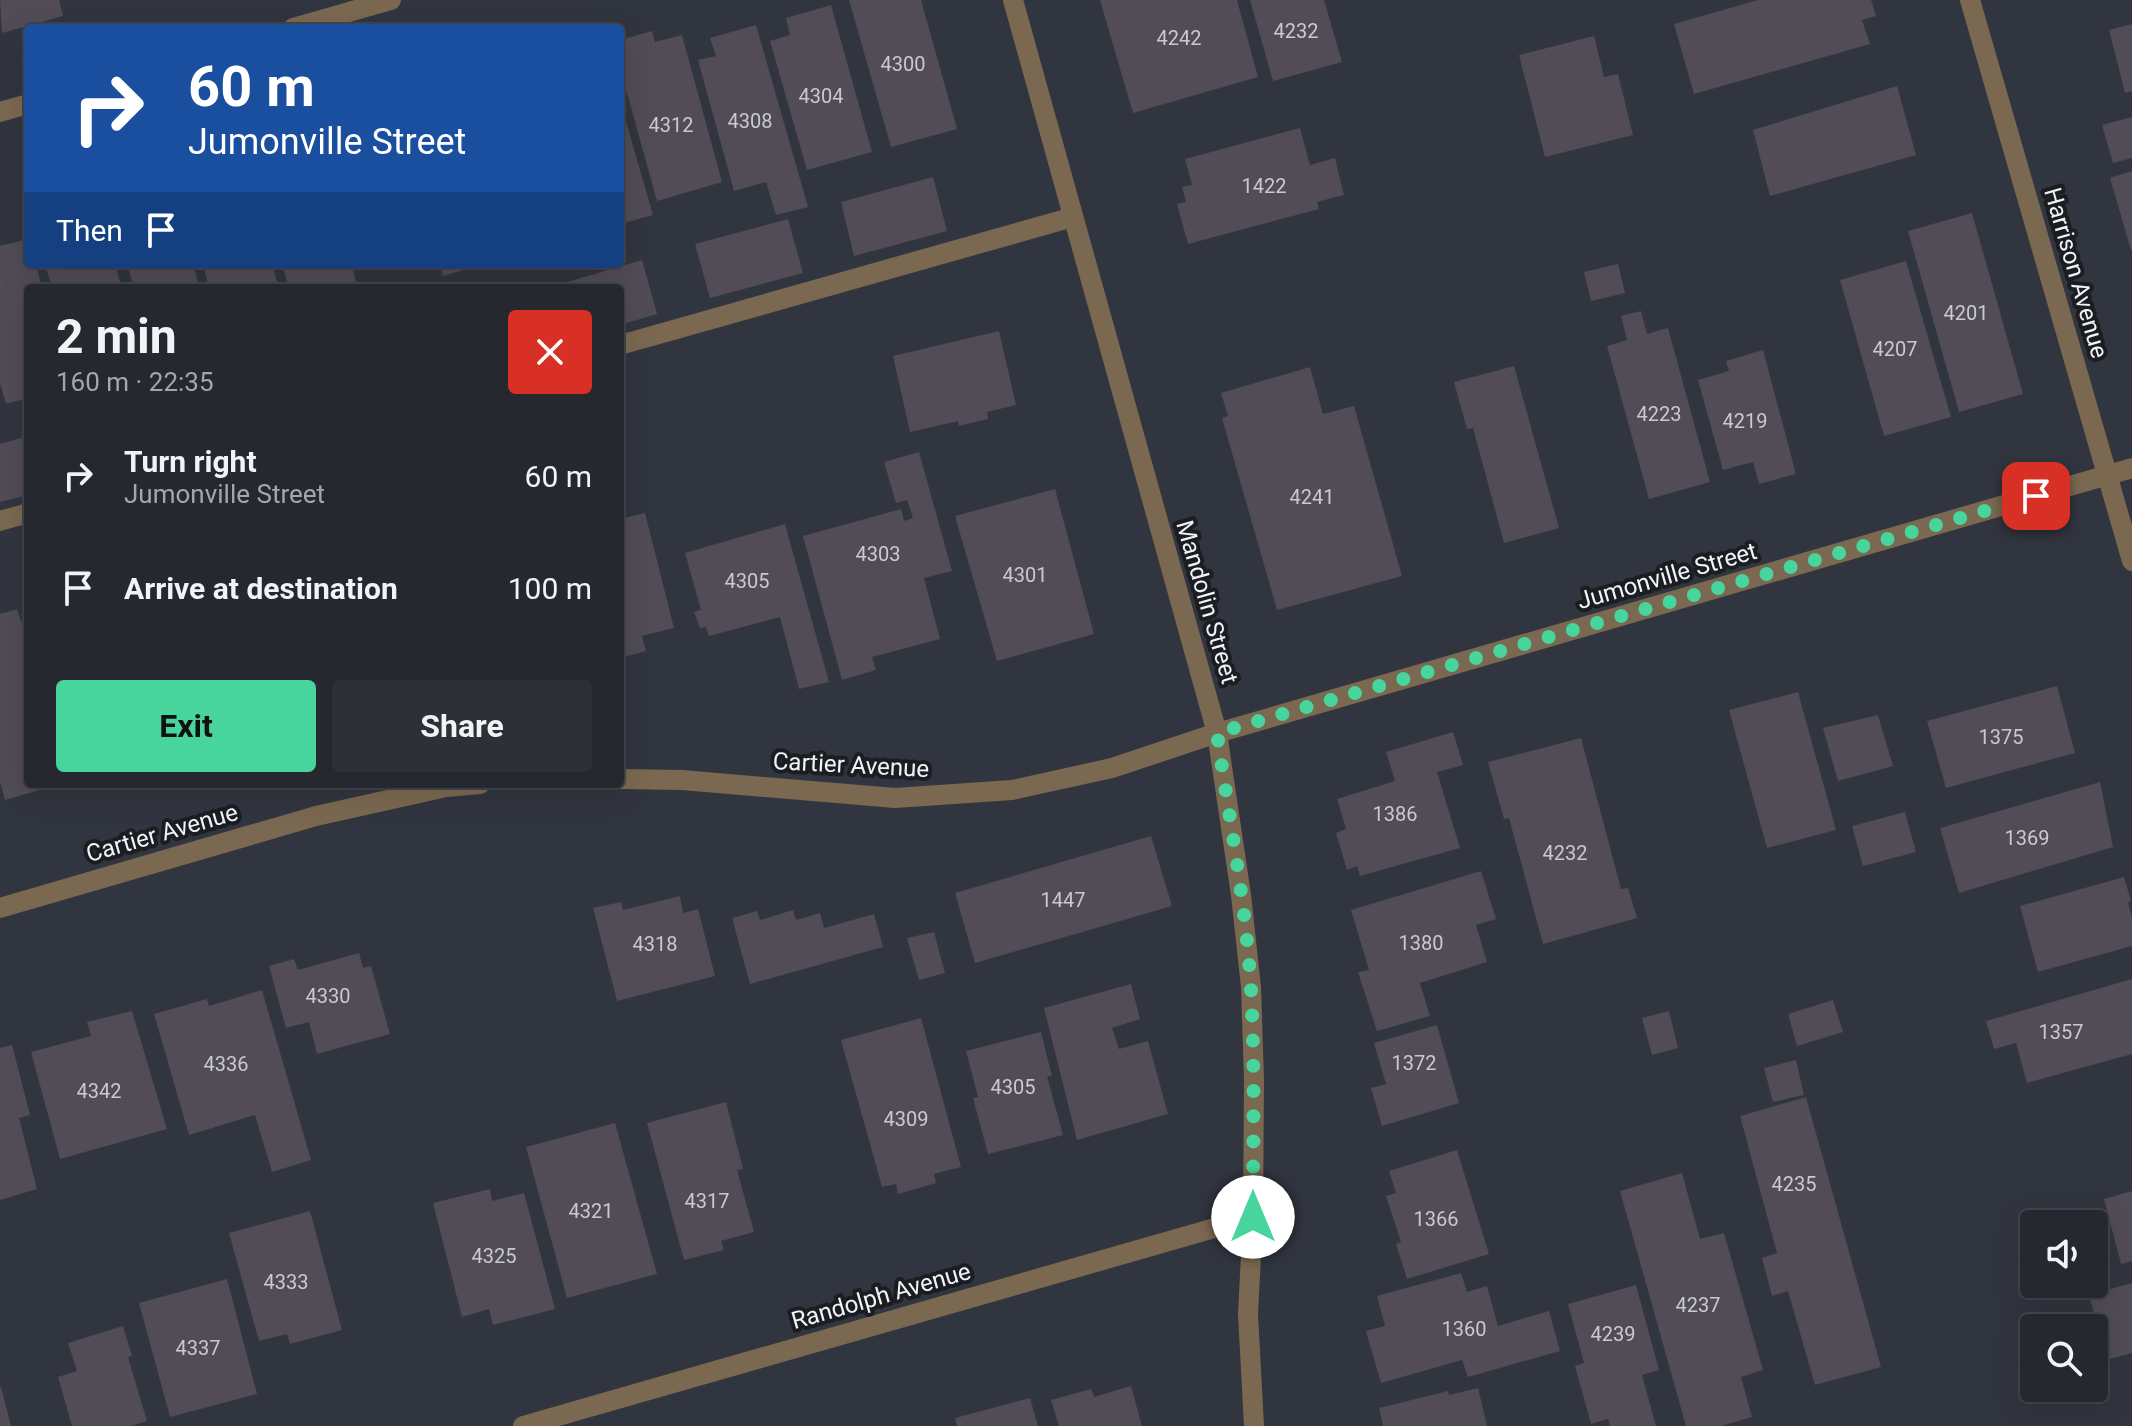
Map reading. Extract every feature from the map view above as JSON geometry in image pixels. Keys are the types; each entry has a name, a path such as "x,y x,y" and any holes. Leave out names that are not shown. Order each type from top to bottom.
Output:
{"street":[{"path":"307,24 391,0"},
{"name":"Mandolin Street","path":"1013,0 1217,733 1251,987 1253,1217 1248,1314 1254,1426"},
{"name":"Harrison Avenue","path":"1970,0 2132,561"},
{"path":"0,112 24,105"},
{"path":"624,344 1073,217"},
{"name":"Jumonville Street","path":"1217,733 2132,468"},
{"path":"0,521 24,514"},
{"name":"Cartier Avenue","path":"624,779 682,780 895,798 1012,790 1112,768 1217,733"},
{"name":"Cartier Avenue","path":"0,908 316,816 442,788"},
{"name":"Randolph Avenue","path":"523,1426 1253,1217"}],"building":[{"path":"0,0 59,0 63,16 24,24 24,27 2,33"},
{"path":"849,0 921,0 957,129 891,147"},
{"path":"1100,0 1237,0 1258,77 1133,113"},
{"path":"1250,0 1324,0 1342,62 1273,81"},
{"path":"1758,0 1871,0 1876,16 1862,20 1870,44 1694,94 1674,24"},
{"path":"831,5 872,152 807,170 770,41 790,35 786,18"},
{"path":"2132,24 2132,91 2125,93 2109,30"},
{"path":"756,25 808,207 776,215 766,182 734,191 698,60 716,56 710,38"},
{"path":"652,31 655,42 682,35 722,182 657,201 624,82 624,39"},
{"path":"1594,36 1604,77 1618,74 1633,135 1545,157 1519,55"},
{"path":"1897,86 1916,155 1770,196 1753,130"},
{"path":"624,115 653,215 624,223"},
{"path":"2132,117 2132,158 2113,163 2102,125"},
{"path":"1300,128 1310,165 1335,158 1344,195 1317,202 1319,209 1188,244 1177,204 1186,202 1182,187 1192,185 1185,159"},
{"path":"2132,171 2132,250 2131,250 2110,178"},
{"path":"933,177 947,231 854,256 841,202"},
{"path":"1972,213 2023,394 1959,412 1908,231"},
{"path":"788,219 803,273 710,298 695,244"},
{"path":"24,240 24,268 37,268 41,284 24,284 24,399 6,404 0,383 0,246"},
{"path":"642,260 657,314 624,324 624,284 561,284 624,268 624,265"},
{"path":"1906,261 1951,417 1884,436 1840,280"},
{"path":"1618,264 1625,293 1591,301 1584,272"},
{"path":"46,268 116,268 121,284 51,284"},
{"path":"128,268 194,268 199,284 133,284"},
{"path":"204,268 273,268 278,284 208,284"},
{"path":"283,268 352,268 357,284 288,284"},
{"path":"441,268 470,268 443,276"},
{"path":"1641,311 1647,334 1668,328 1710,482 1649,499 1607,346 1627,340 1621,316"},
{"path":"999,331 1016,405 987,412 988,419 959,426 958,421 910,432 893,356"},
{"path":"1763,350 1796,474 1759,484 1753,462 1723,470 1698,380 1729,371 1726,361"},
{"path":"1514,366 1559,528 1504,543 1473,428 1467,429 1454,382"},
{"path":"1310,367 1323,414 1354,406 1402,576 1277,610 1222,418 1228,416 1221,393"},
{"path":"24,437 24,496 0,502 0,444"},
{"path":"919,452 952,571 924,578 940,639 872,657 876,670 842,680 803,536 901,509 904,521 913,518 907,500 896,503 884,462"},
{"path":"1055,489 1094,634 997,661 955,516"},
{"path":"645,513 674,628 642,636 646,651 624,657 624,518"},
{"path":"785,524 829,682 799,689 780,617 709,636 706,627 700,628 694,612 701,610 685,553"},
{"path":"17,609 24,627 24,788 47,788 5,800 0,782 0,614"},
{"path":"2057,686 2075,753 1946,788 1927,721"},
{"path":"1798,692 1836,830 1767,848 1729,710"},
{"path":"1878,715 1893,766 1838,781 1823,728"},
{"path":"1453,732 1463,765 1437,772 1460,848 1360,876 1357,866 1347,870 1336,833 1346,829 1337,799 1395,781 1386,752"},
{"path":"1581,738 1621,889 1628,888 1637,918 1543,944 1509,818 1504,819 1488,762"},
{"path":"2100,782 2113,847 1959,893 1940,828"},
{"path":"1905,812 1916,852 1863,866 1852,826"},
{"path":"1151,836 1172,906 975,963 955,893"},
{"path":"1481,871 1496,919 1476,925 1487,962 1420,983 1430,1016 1377,1031 1358,972 1369,970 1351,910"},
{"path":"2124,877 2131,901 2128,902 2132,918 2132,946 2038,972 2020,906"},
{"path":"680,896 683,913 698,909 715,976 617,1001 593,908 621,902 623,910"},
{"path":"793,910 796,920 820,913 824,928 874,914 883,947 750,984 732,918 757,911 760,920"},
{"path":"934,932 945,973 919,980 907,938"},
{"path":"359,953 363,968 371,966 390,1034 317,1054 309,1022 286,1028 269,966 294,959 298,970"},
{"path":"2132,979 2132,1054 2027,1083 2016,1043 1994,1049 1986,1021"},
{"path":"1131,984 1140,1019 1112,1028 1119,1049 1148,1041 1168,1114 1077,1140 1044,1008"},
{"path":"262,990 311,1160 272,1172 255,1115 189,1135 154,1014 207,999 209,1006"},
{"path":"1833,1000 1843,1032 1797,1046 1788,1014"},
{"path":"132,1011 167,1129 60,1159 31,1052 91,1036 87,1022"},
{"path":"1669,1011 1678,1048 1652,1055 1642,1018"},
{"path":"921,1018 961,1167 934,1174 936,1183 898,1194 896,1184 882,1187 841,1040"},
{"path":"1437,1025 1459,1103 1382,1126 1371,1088 1386,1084 1374,1043"},
{"path":"1041,1032 1052,1076 1047,1076 1063,1135 988,1154 973,1098 978,1097 966,1051"},
{"path":"12,1045 30,1115 19,1118 37,1189 0,1200 0,1048"},
{"path":"1796,1060 1804,1095 1773,1102 1764,1068"},
{"path":"1806,1097 1881,1367 1815,1385 1788,1291 1772,1296 1762,1258 1777,1253 1740,1116"},
{"path":"726,1102 743,1169 737,1170 754,1232 721,1241 724,1250 684,1260 647,1123"},
{"path":"615,1123 657,1274 567,1298 526,1147"},
{"path":"1457,1150 1489,1254 1407,1279 1396,1244 1401,1242 1386,1196 1396,1193 1389,1171"},
{"path":"1682,1173 1700,1239 1724,1233 1763,1370 1741,1377 1752,1417 1721,1426 1686,1426 1620,1191"},
{"path":"490,1189 492,1201 524,1193 555,1309 493,1325 489,1309 462,1317 433,1203"},
{"path":"2132,1191 2132,1261 2121,1264 2104,1199"},
{"path":"310,1211 342,1330 290,1344 287,1334 259,1341 229,1233"},
{"path":"1461,1273 1467,1292 1487,1286 1498,1326 1549,1311 1560,1351 1468,1377 1462,1360 1381,1383 1366,1331 1385,1326 1377,1296"},
{"path":"227,1279 257,1394 170,1417 139,1303"},
{"path":"2132,1283 2132,1353 2108,1360 2108,1314 2094,1314 2090,1298 2108,1298 2108,1290"},
{"path":"1636,1285 1659,1370 1642,1375 1656,1426 1610,1426 1608,1419 1591,1424 1575,1366 1584,1363 1568,1304"},
{"path":"123,1326 132,1356 128,1357 147,1421 131,1426 72,1426 58,1377 77,1371 68,1343"},
{"path":"1131,1386 1142,1426 1059,1426 1051,1400 1091,1389 1094,1397"},
{"path":"1,1387 11,1426 0,1426"},
{"path":"1478,1388 1487,1426 1383,1426 1379,1408 1448,1391 1449,1395"},
{"path":"1030,1398 1038,1426 957,1426 955,1418"}],"route":[{"path":"1253,1217 1251,987 1217,733 2036,496"}]}
